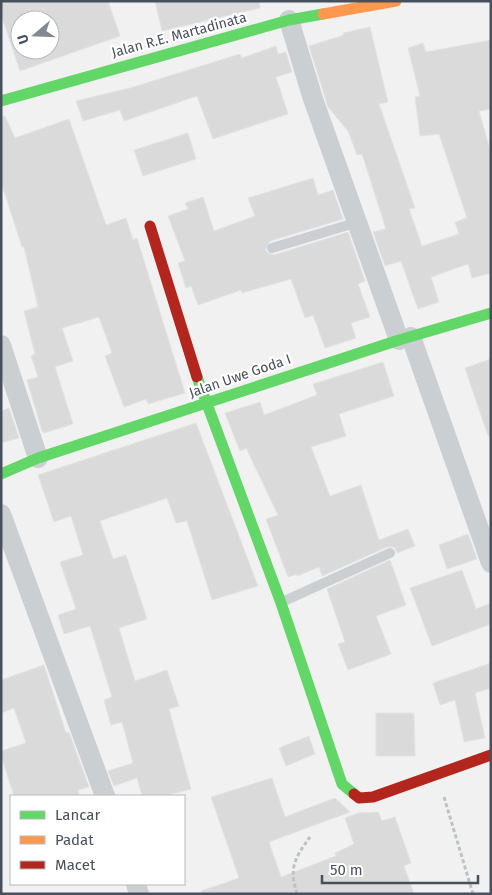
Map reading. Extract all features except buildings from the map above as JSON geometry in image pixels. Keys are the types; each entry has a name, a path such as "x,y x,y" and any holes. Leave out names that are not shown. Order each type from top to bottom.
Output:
{"main road":[{"name":"Jalan R.E. Martadinata","path":"1,101 289,20 310,9 396,1"},
{"path":"150,226 205,404 281,603 342,784 359,798 372,797 491,755"},
{"name":"Jalan Uwe Goda I","path":"1,474 38,458 405,338 491,312"}],"street":[{"path":"289,20 313,99 358,222 405,338 491,563"},
{"path":"1,345 38,458"},
{"path":"1,514 106,795"}],"lane":[{"path":"272,248 358,222"},
{"path":"281,603 390,553"}],"path":[{"path":"437,775 473,894"},
{"path":"296,894 291,875 299,852 310,838"}],"traffic: fast":[{"path":"1,101 289,20 323,14"},
{"path":"1,474 38,458 399,340 491,313"},
{"path":"197,377 281,603 342,784 354,794"}],"traffic: slow":[{"path":"323,14 396,1"}],"traffic: jam":[{"path":"150,226 197,377"},
{"path":"354,794 359,798 373,797 491,755"}]}
